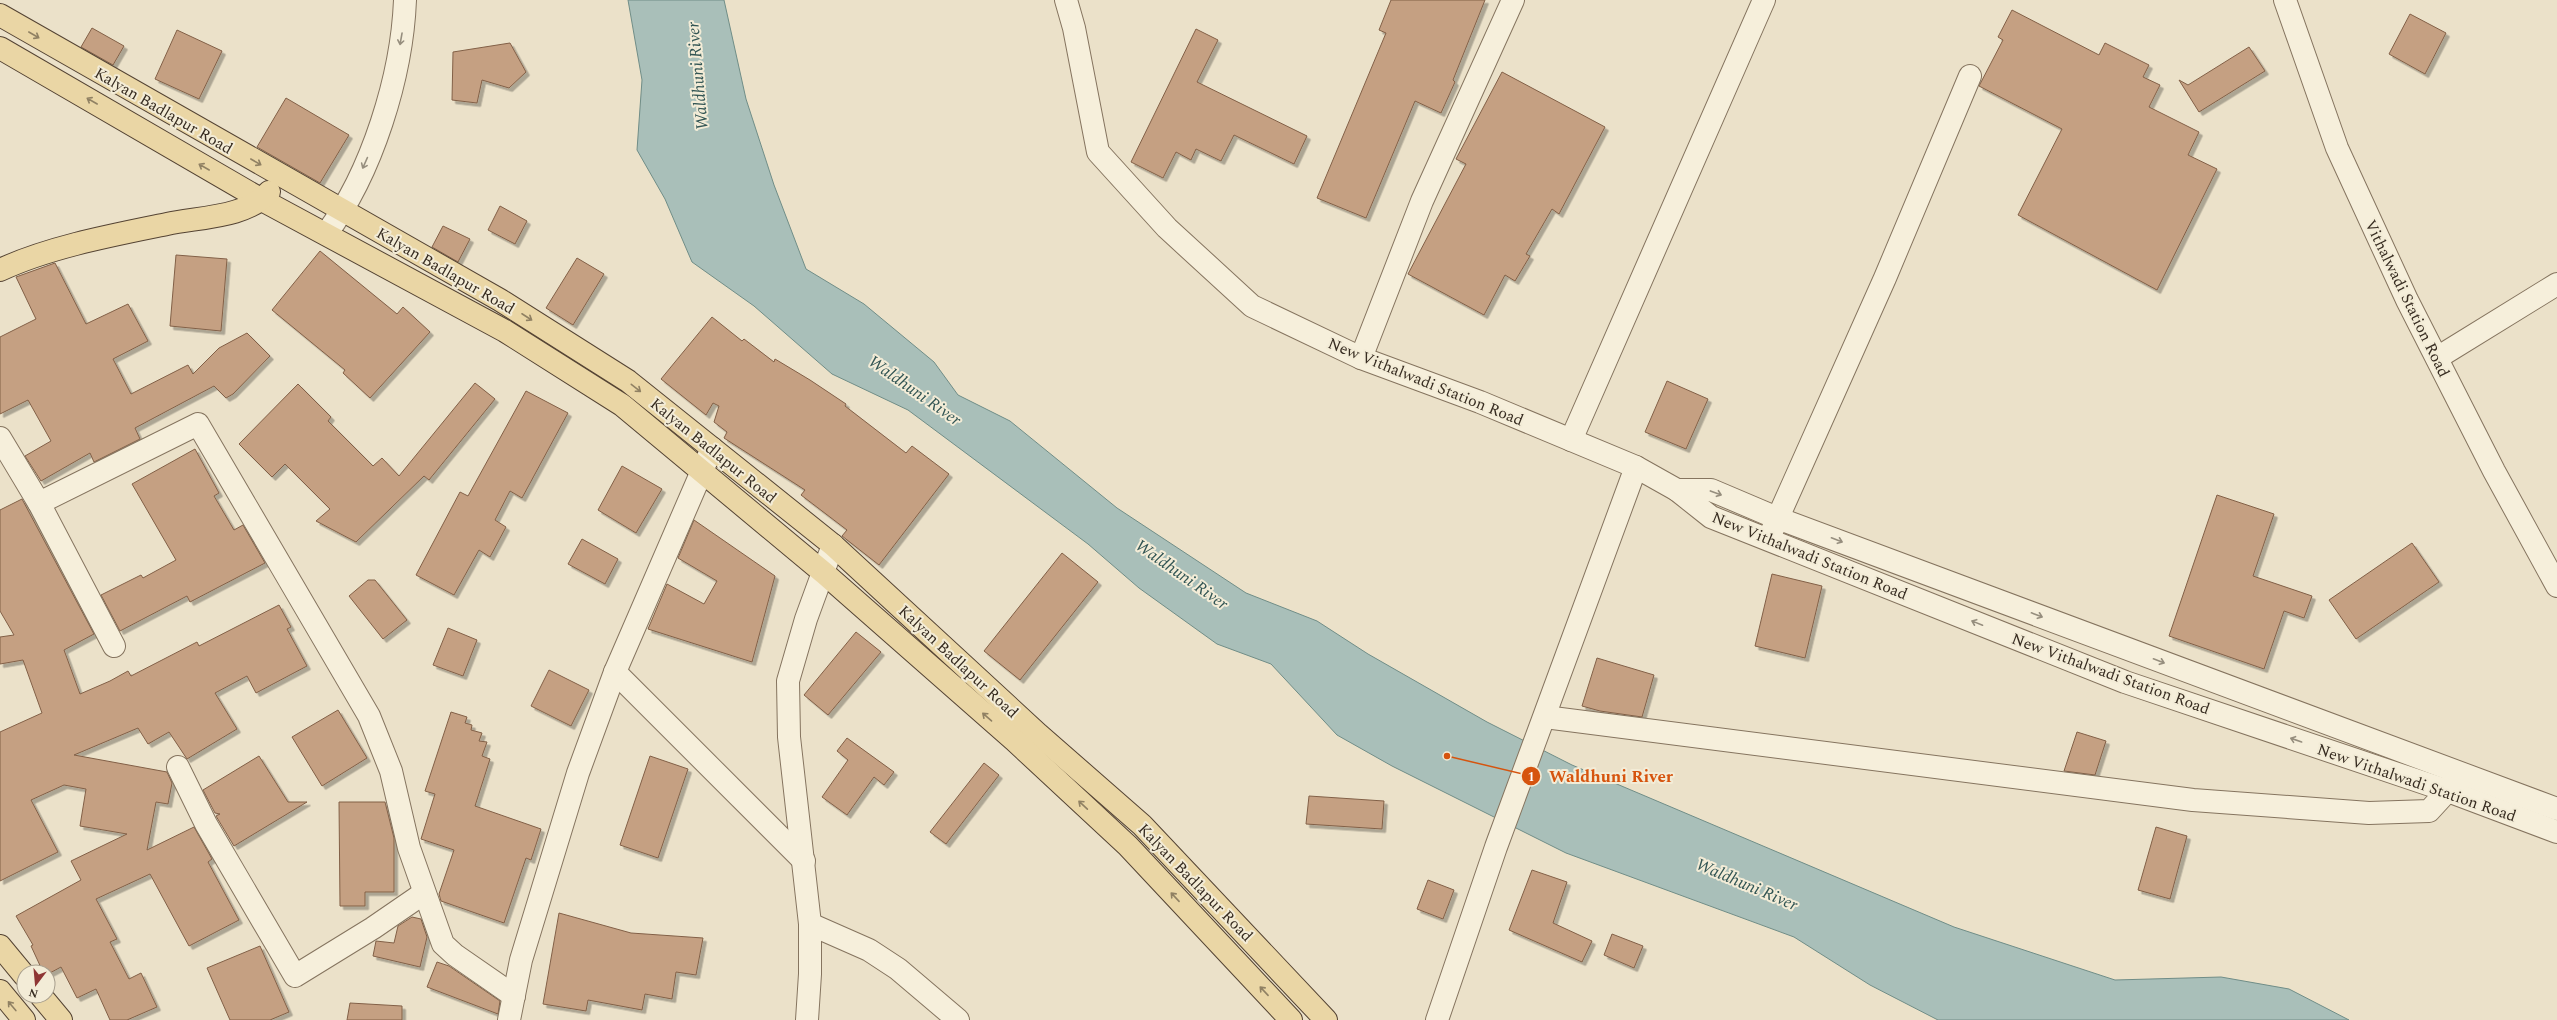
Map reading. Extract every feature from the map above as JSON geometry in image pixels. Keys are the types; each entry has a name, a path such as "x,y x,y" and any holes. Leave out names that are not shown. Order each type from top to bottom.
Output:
{"main road":[{"name":"Kalyan Badlapur Road","path":"0,15 282,178 500,300 628,381 833,545 1038,734 1142,825 1326,1020"},
{"name":"Kalyan Badlapur Road","path":"0,48 262,200 505,331 622,405 824,573 1014,740 1128,846 1291,1020"},
{"path":"0,270 90,241 232,212 262,200 282,178"},
{"path":"0,946 16,965"},
{"path":"0,991 24,1020"},
{"path":"48,1004 61,1020"}],"street":[{"path":"326,234 343,211 375,140 386,109 395,73 405,0"},
{"name":"New Vithalwadi Station Road","path":"1066,0 1074,28 1098,152 1167,228 1252,306 1360,358 1480,402 1636,467 1677,490 1711,517 2125,682 2448,791 2557,832"},
{"path":"1360,358 1422,201 1513,0"},
{"path":"1571,440 1764,0"},
{"name":"Vithalwadi Station Road","path":"2285,0 2337,148 2437,358 2494,471 2557,586"},
{"path":"1769,540 1777,518 1885,278 1970,76"},
{"path":"2437,358 2557,284"},
{"path":"39,504 198,424 369,716 391,771 409,848 443,944 455,955 514,996"},
{"path":"0,438 39,504 114,646"},
{"path":"509,1020 521,960 578,773 615,672 712,448"},
{"path":"1437,1020 1496,847 1543,723 1636,467"},
{"name":"New Vithalwadi Station Road","path":"1677,490 1711,490 1777,518 2462,775 2557,809"},
{"path":"807,1020 810,974 810,924 789,737 788,681 806,619 833,545"},
{"path":"1999,631 2008,604"},
{"path":"615,672 804,861"},
{"path":"1543,723 2193,800 2369,813 2429,811 2462,775"},
{"path":"178,767 206,824 295,976 373,928 424,893"},
{"path":"810,924 870,950 887,961 958,1020"}],"water":[{"path":"628,0 724,0 746,99 774,185 806,269 864,304 934,362 958,395 1010,421 1117,508 1246,593 1317,621 1368,654 1487,722 1572,765 1954,927 2115,980 2221,977 2289,989 2349,1020 1938,1020 1870,985 1794,937 1566,853 1392,766 1337,735 1271,664 1217,644 1139,588 1088,544 908,410 832,374 754,306 692,262 665,199 637,150 642,80"}],"building":[{"path":"1391,0 1485,0 1453,80 1455,82 1441,113 1415,101 1366,218 1317,198 1386,33 1379,30"},
{"path":"2012,10 2099,55 2105,43 2149,65 2143,77 2160,85 2149,107 2199,132 2188,155 2217,169 2157,290 2018,215 2062,129 1979,86 2003,40 1998,37"},
{"path":"2410,14 2446,33 2425,74 2389,54"},
{"path":"92,28 124,46 113,65 81,47"},
{"path":"1196,29 1218,40 1197,82 1307,136 1294,164 1234,135 1221,161 1196,149 1191,160 1176,152 1163,178 1131,162"},
{"path":"177,30 222,51 199,99 155,79"},
{"path":"510,43 526,72 509,88 482,80 477,103 452,100 453,52"},
{"path":"2249,47 2265,71 2199,112 2179,80 2188,85"},
{"path":"1502,72 1605,127 1559,214 1552,209 1526,254 1530,256 1515,281 1505,275 1484,315 1408,274 1466,164 1456,159"},
{"path":"286,98 349,135 320,183 257,147"},
{"path":"500,206 527,221 515,244 488,230"},
{"path":"443,226 470,239 458,262 432,247"},
{"path":"320,251 397,314 403,307 430,332 370,398 343,373 345,370 272,310"},
{"path":"176,255 227,259 221,331 170,326"},
{"path":"577,258 604,274 573,325 546,308"},
{"path":"55,263 86,324 128,304 148,341 113,359 131,394 188,365 193,374 219,348 247,333 270,356 233,394 226,398 214,386 135,428 140,439 94,462 90,453 41,481 25,456 51,441 28,400 0,414 0,337 36,319 16,277"},
{"path":"712,317 742,341 744,339 774,362 775,359 846,404 845,406 906,453 912,446 949,474 879,565 842,536 847,530 801,495 805,490 724,438 727,432 714,422 719,406 713,403 706,415 661,379"},
{"path":"1667,381 1708,399 1686,449 1645,432"},
{"path":"475,383 495,399 429,480 424,476 356,542 316,521 330,509 285,464 272,477 239,444 298,384 331,417 328,421 373,466 382,458 399,476"},
{"path":"526,391 568,413 522,498 510,491 495,520 506,527 490,557 479,550 454,595 416,575 460,492 468,496"},
{"path":"195,449 219,493 214,496 234,530 243,525 265,563 190,602 187,596 120,631 101,595 141,575 143,578 176,560 132,484"},
{"path":"622,466 662,489 636,533 598,510"},
{"path":"2217,495 2274,514 2253,576 2312,596 2304,618 2284,611 2264,669 2169,636"},
{"path":"22,499 94,634 64,650 80,694 110,681 128,671 131,676 197,642 199,646 279,605 291,627 287,629 307,666 256,693 247,676 215,693 237,729 187,759 169,732 148,744 138,728 74,755 167,772 172,783 168,804 156,802 147,850 194,827 212,859 208,862 239,920 189,946 150,874 96,899 117,939 110,942 129,979 141,973 157,1007 127,1020 110,1020 96,989 77,998 61,967 56,970 56,964 39,964 31,946 33,945 16,916 81,880 71,861 127,834 80,826 86,789 64,785 31,800 58,852 0,881 0,732 42,713 23,660 0,664 0,637 14,635 0,611 0,510"},
{"path":"694,520 775,576 752,662 648,629 667,584 704,604 717,581 678,558"},
{"path":"582,539 618,559 605,584 568,564"},
{"path":"2412,543 2439,582 2356,639 2329,600"},
{"path":"1062,553 1098,582 1020,680 984,651"},
{"path":"1772,574 1822,586 1805,658 1755,646"},
{"path":"368,580 375,580 407,620 383,639 349,596"},
{"path":"448,628 477,640 463,676 433,665"},
{"path":"856,632 881,652 828,715 804,695"},
{"path":"1597,658 1654,675 1642,717 1600,711 1582,706"},
{"path":"549,670 589,690 571,726 531,706"},
{"path":"338,710 367,758 322,786 292,737"},
{"path":"451,712 467,717 465,723 472,725 471,730 482,733 479,741 487,742 482,756 490,759 475,806 541,829 531,860 526,858 504,923 441,901 439,894 454,850 421,839 435,794 425,791"},
{"path":"2077,732 2106,741 2095,775 2064,771"},
{"path":"847,738 894,772 884,785 874,777 847,815 822,797 848,760 837,751"},
{"path":"259,756 288,802 307,802 234,846 216,816 220,814 215,813 203,790"},
{"path":"650,756 688,769 658,858 620,845"},
{"path":"984,763 999,775 946,844 930,832"},
{"path":"1309,796 1384,801 1382,829 1306,824"},
{"path":"339,802 385,802 394,838 394,892 365,892 365,906 340,906"},
{"path":"2156,827 2187,836 2170,899 2138,890"},
{"path":"1532,870 1567,882 1553,923 1592,941 1582,962 1509,930"},
{"path":"1428,880 1454,890 1443,919 1417,909"},
{"path":"559,913 631,933 703,938 696,975 676,972 672,999 645,994 642,1010 588,1000 586,1011 543,1004"},
{"path":"412,917 421,919 427,937 420,967 373,956 376,941 394,943 398,926"},
{"path":"1612,934 1643,946 1634,968 1604,955"},
{"path":"260,946 289,1012 270,1020 230,1020 207,968"},
{"path":"437,962 449,966 500,1001 498,1014 427,987"},
{"path":"350,1003 402,1006 402,1020 347,1020"}],"place":[{"name":"Waldhuni River","path":"1447,756"}]}
